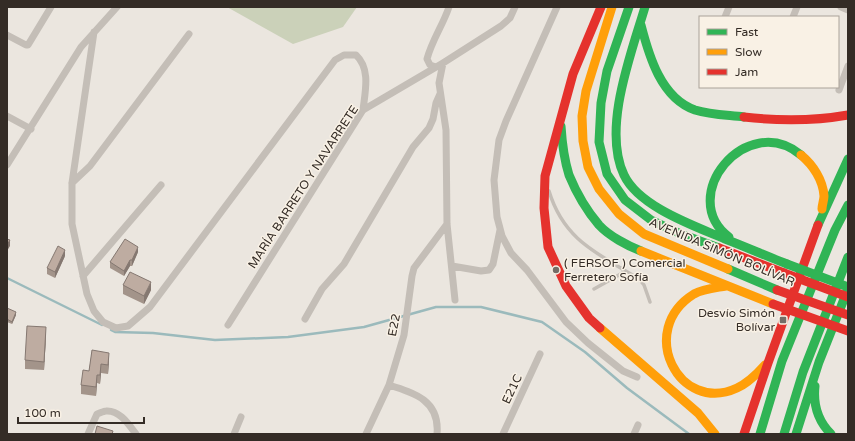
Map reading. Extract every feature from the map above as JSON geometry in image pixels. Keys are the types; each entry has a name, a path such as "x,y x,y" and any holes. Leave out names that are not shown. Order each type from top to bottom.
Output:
{"highway":[{"path":"601,7 573,74 548,162 545,176 544,208 548,247 566,286 589,318 698,413 715,434"},
{"name":"AVENIDA SIMÓN BOLÍVAR","path":"612,7 586,91 582,116 583,141 588,167 599,189 619,214 644,234 777,290 848,316"},
{"name":"AVENIDA SIMÓN BOLÍVAR","path":"630,7 607,71 601,102 599,142 607,174 625,200 651,220 681,234 785,269 848,297"},
{"path":"645,7 627,68 618,109 616,136 619,163 625,176 637,191 661,209 678,218 740,244"},
{"path":"641,22 647,50 653,66 663,83 675,97 690,107 704,112 740,117 783,120 816,119 848,115"},
{"path":"560,117 563,148 569,174 580,197 600,226 626,245 726,286 848,331"},
{"path":"796,434 819,362 848,288 785,269 722,233 712,214 710,193 717,173 730,156 748,146 769,142 789,147 807,159 819,176 824,196 820,217"},
{"path":"744,434 820,217 848,159"},
{"path":"760,434 782,361 835,230 848,205"},
{"path":"784,434 803,372 848,257"},
{"path":"726,286 702,290 694,293 672,314 668,322 664,341 670,363 680,378 692,387 698,390 713,393 736,389 745,384 768,363"},
{"path":"819,362 814,392 816,407 820,420 827,431 831,434"}],"street":[{"path":"7,35 28,45 51,7"},
{"path":"7,165 81,47 117,7"},
{"path":"436,67 430,65 427,59 431,45 446,17 449,7"},
{"name":"MARÍA BARRETO Y NAVARRETE","path":"228,325 363,110 443,63 501,26 510,18 515,7"},
{"path":"557,7 499,140 494,180 497,217 502,236 511,253 527,270 566,322 588,343 623,371 637,377"},
{"path":"841,7 848,10"},
{"path":"94,32 72,183 72,224 87,294 94,311 103,322 116,328 128,326 150,307 335,60 344,55 356,55 364,66 366,75 363,110"},
{"path":"72,183 90,166 189,34"},
{"path":"443,63 439,83 446,130 447,224 455,300"},
{"path":"839,90 848,66"},
{"path":"305,319 322,290 344,264 413,147 429,128 440,94"},
{"path":"7,116 30,129"},
{"path":"83,276 161,184"},
{"name":"E22","path":"366,434 389,385 404,335 414,268 447,224"},
{"path":"452,266 481,271 489,270 493,264 500,228"},
{"name":"E21C","path":"503,434 540,354"},
{"path":"389,385 412,392 426,401 435,414 436,434"},
{"path":"88,434 97,414 106,411 115,412 127,422 136,434"},
{"path":"234,434 241,417"},
{"path":"634,434 638,425"}],"lane":[{"path":"545,176 551,198 565,226 588,248 639,279 644,285 650,302"},
{"path":"594,289 626,271"}],"green space":[{"path":"227,7 357,7 343,27 293,44"}],"building":[{"path":"125,239 138,247 132,260 130,260 124,271 110,262"},
{"path":"58,246 65,250 55,272 47,268"},
{"path":"130,272 151,282 144,296 123,285"},
{"path":"7,308 16,312 12,322 7,319"},
{"path":"27,326 46,327 44,362 25,360"},
{"path":"92,350 109,353 108,365 101,364 100,375 97,375 96,387 81,385 83,370 89,371"},
{"path":"97,426 113,431 112,434 95,434"}],"waterway":[{"path":"7,278 102,325"},
{"path":"111,330 115,332 153,333 215,340 288,337 364,327 436,307 481,307 542,322 585,352 627,388 689,434"}],"traffic: fast":[{"path":"629,7 607,71 601,103 599,142 607,174 625,200 651,220 681,234 719,248"},
{"path":"645,7 626,69 617,114 616,136 618,157 624,175 631,186 642,197 669,214 787,264"},
{"path":"641,25 648,50 658,75 673,96 683,104 701,112 744,117"},
{"path":"561,126 569,175 586,208 599,225 613,237 641,251"},
{"path":"729,237 715,220 710,201 714,182 724,164 740,151 759,143 780,144 801,155"},
{"path":"818,225 848,159"},
{"path":"760,434 782,361 835,230 848,205"},
{"path":"784,434 803,372 848,257"},
{"path":"787,264 848,287"},
{"path":"728,269 777,290"},
{"path":"796,434 819,362 848,289"},
{"path":"815,386 817,412 826,429 831,434"}],"traffic: slow":[{"path":"612,7 586,91 582,116 583,141 588,167 599,189 619,214 644,234 728,269"},
{"path":"801,155 810,163 822,184 824,196 822,209"},
{"path":"641,251 773,304"},
{"path":"726,286 698,292 677,309 668,328 667,347 672,365 683,380 698,390 716,393 737,388 745,384 765,365"},
{"path":"600,328 698,413 715,434"}],"traffic: jam":[{"path":"600,328 589,318 566,286 548,247 544,208 545,176 573,74 601,7"},
{"path":"744,117 796,120 848,115"},
{"path":"744,434 818,225"},
{"path":"719,248 784,273"},
{"path":"784,273 848,297"},
{"path":"777,290 848,315"},
{"path":"773,304 848,331"}],"place":[{"name":"( FERSOF ) Comercial Ferretero Sofía","path":"556,270"},
{"name":"Desvío Simón Bolívar","path":"783,320"}]}
